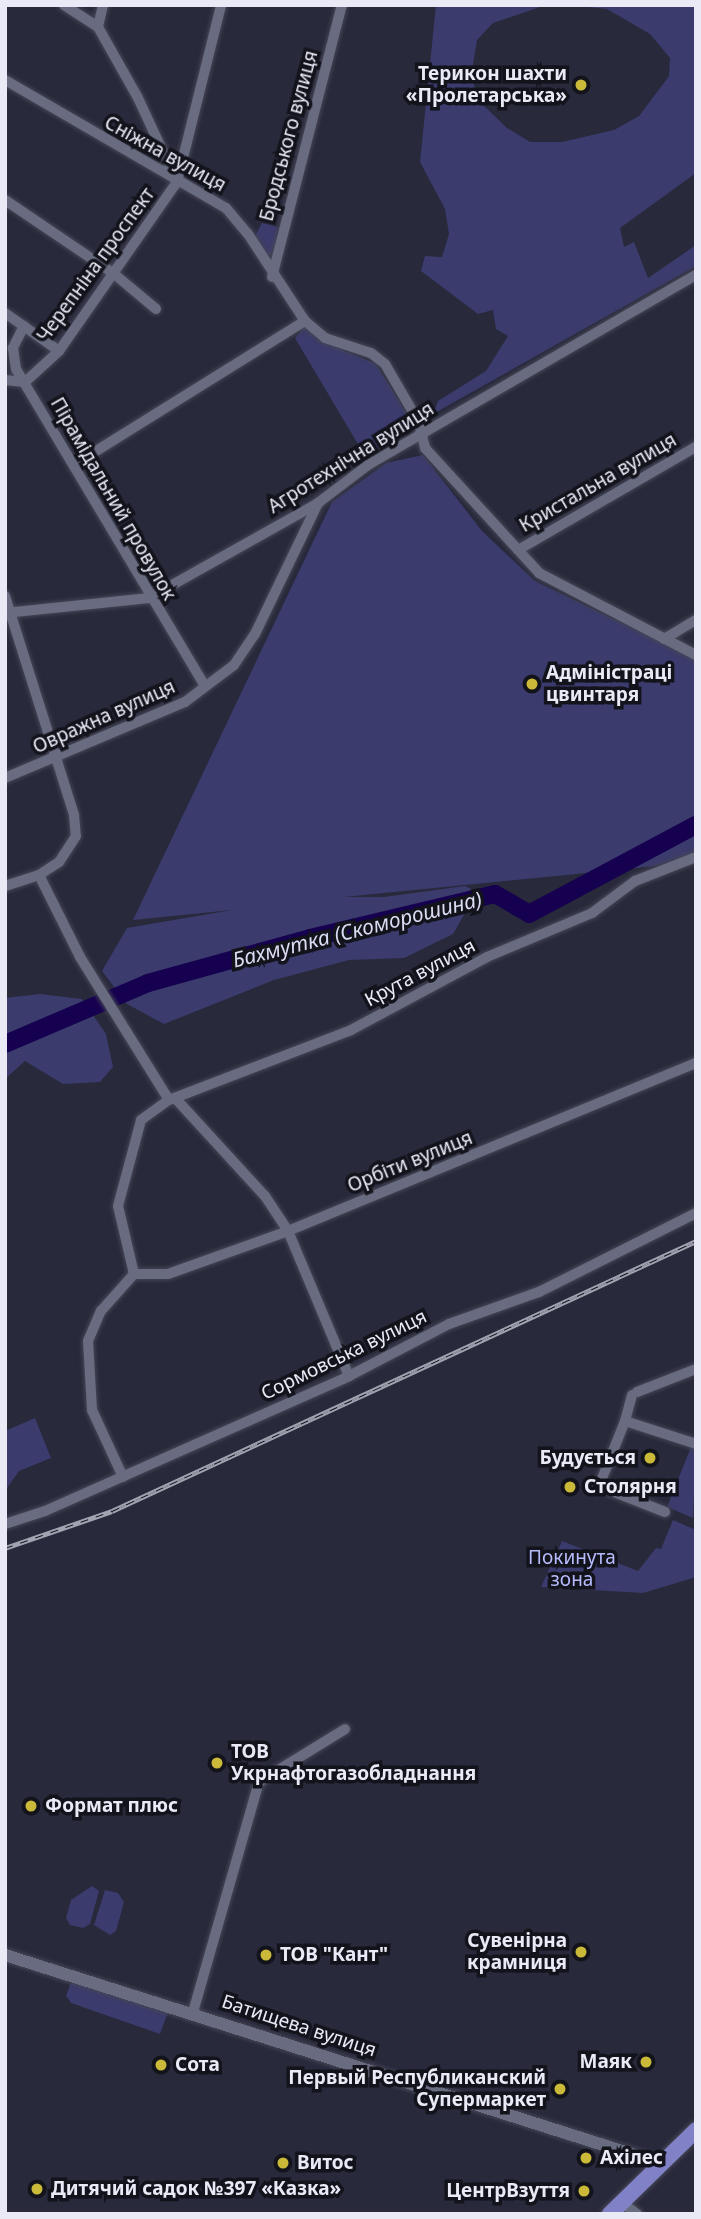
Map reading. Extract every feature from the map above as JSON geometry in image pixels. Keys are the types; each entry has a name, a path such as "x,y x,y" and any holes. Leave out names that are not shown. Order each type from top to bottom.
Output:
{"main road":[{"path":"616,2208 660,2162 696,2130"}],"street":[{"path":"64,5 98,27 138,98 177,182"},
{"path":"98,27 103,5"},
{"path":"177,182 221,5"},
{"name":"Бродського вулиця","path":"272,277 342,5"},
{"name":"Сніжна вулиця","path":"5,80 226,208 248,234 272,277 304,321 325,338 371,353 385,364 418,421 419,434 425,448 539,573 696,655"},
{"name":"Черепніна проспект","path":"25,382 60,351 177,182"},
{"path":"5,200 113,273 156,309"},
{"name":"Агротехнічна вулиця","path":"8,613 149,598 318,503 336,485 419,434 696,275"},
{"path":"5,313 60,351"},
{"path":"75,464 304,321"},
{"name":"Пірамідальний провулок","path":"24,326 12,360 75,464 149,598 205,686"},
{"path":"5,380 25,382"},
{"name":"Кристальна вулиця","path":"518,550 696,447"},
{"name":"Овражна вулиця","path":"5,778 185,702 234,665 255,634 318,503"},
{"path":"5,596 8,613 76,825 68,853 33,876 5,886"},
{"path":"664,639 696,620"},
{"name":"Крута вулиця","path":"134,1274 119,1196 141,1120 154,1109 172,1099 351,1030 487,957 592,914 635,881 696,857"},
{"path":"33,876 80,957 172,1099 265,1196 288,1231 349,1376"},
{"name":"Орбіти вулиця","path":"134,1274 168,1274 288,1231 696,1063"},
{"name":"Сормовська вулиця","path":"5,1524 123,1476 349,1376 449,1324 539,1292 696,1213"},
{"path":"123,1476 92,1410 88,1340 101,1311 134,1274"},
{"path":"665,1512 599,1486 634,1393 696,1369"},
{"path":"625,1421 696,1444"},
{"path":"193,2012 259,1782 345,1729"},
{"name":"Батищева вулиця","path":"5,1955 193,2012 660,2162"},
{"path":"616,2208 637,2214"}],"green space":[{"path":"436,5 546,5 493,23 477,40 471,77 481,103 507,128 530,142 562,142 614,130 639,116 669,76 670,58 650,34 607,9 569,5 696,5 696,173 620,228 624,247 634,242 648,278 696,245 696,266 433,414 438,401 486,371 508,336 496,329 493,310 478,314 421,271 425,256 442,257 449,234 445,209 420,162"},
{"path":"262,223 278,227 274,252 268,257 255,236"},
{"path":"305,326 326,343 376,364 409,417 410,429 372,454 362,451 295,338"},
{"path":"423,455 482,531 535,581 696,659 696,853 656,866 344,897 384,897 465,886 477,892 453,934 404,958 349,960 274,980 164,1024 127,1004 102,971 127,928 232,910 133,920 332,502 386,463"},
{"path":"40,994 82,999 106,1034 113,1067 100,1082 63,1084 25,1061 5,1079 5,998"},
{"path":"35,1418 51,1458 19,1471 5,1491 5,1431"},
{"path":"691,1447 696,1448 693,1518 667,1507"},
{"name":"Покинута зона","path":"673,1520 696,1530 696,1577 643,1593 541,1587 562,1541 638,1571 656,1548 661,1549"},
{"path":"92,1886 99,1891 90,1924 83,1928 70,1925 66,1918 71,1900"},
{"path":"105,1890 118,1893 124,1902 116,1931 110,1935 94,1925"},
{"path":"71,1982 168,2012 160,2034 71,2003 66,1996"}],"waterway":[{"name":"Бахмутка (Скоморошина)","path":"5,1044 148,983 310,938 495,894 529,914 696,825"}],"railway":[{"path":"5,1548 112,1511 696,1241"}],"place":[{"name":"Терикон шахти «Пролетарська»","path":"581,85"},
{"name":"Адміністраці цвинтаря","path":"532,684"},
{"name":"Будується","path":"650,1458"},
{"name":"Столярня","path":"570,1487"},
{"name":"ТОВ Укрнафтогазобладнання","path":"217,1763"},
{"name":"Формат плюс","path":"31,1806"},
{"name":"Сувенірна крамниця","path":"581,1952"},
{"name":"ТОВ \"Кант\"","path":"266,1955"},
{"name":"Маяк","path":"646,2062"},
{"name":"Сота","path":"161,2065"},
{"name":"Первый Республиканский Супермаркет","path":"560,2089"},
{"name":"Ахілес","path":"586,2158"},
{"name":"Витос","path":"283,2163"},
{"name":"Дитячий садок №397 «Казка»","path":"37,2189"},
{"name":"ЦентрВзуття","path":"584,2191"}]}
